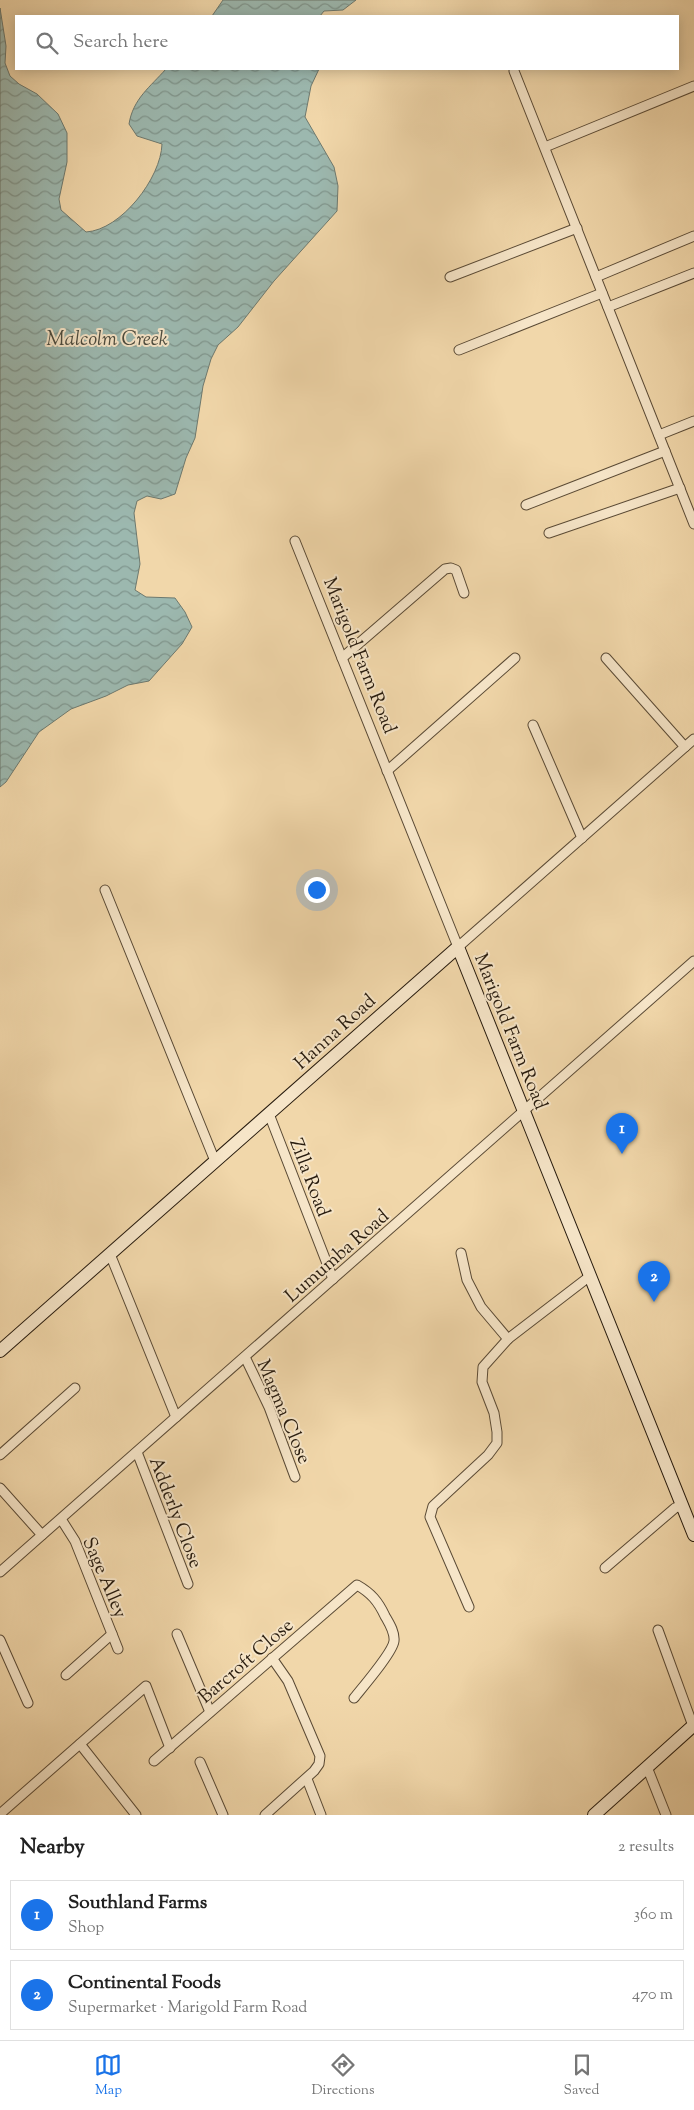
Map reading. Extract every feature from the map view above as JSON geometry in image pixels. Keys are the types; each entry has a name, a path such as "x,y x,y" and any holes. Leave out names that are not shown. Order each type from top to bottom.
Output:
{"street":[{"path":"514,71 694,524"},
{"path":"545,147 694,86"},
{"path":"450,277 577,228"},
{"path":"596,277 694,236"},
{"path":"608,307 694,273"},
{"path":"459,350 602,293"},
{"path":"659,435 694,421"},
{"path":"526,505 665,451"},
{"path":"549,533 680,488"},
{"name":"Marigold Farm Road","path":"295,541 694,1535"},
{"path":"342,658 445,569 451,568 456,570 464,593"},
{"path":"388,771 515,658"},
{"path":"606,658 685,747"},
{"path":"533,725 582,838"},
{"name":"Hanna Road","path":"0,1351 694,739"},
{"path":"105,890 215,1161"},
{"name":"Lumumba Road","path":"0,1572 694,961"},
{"name":"Zilla Road","path":"269,1114 333,1280"},
{"path":"461,1253 467,1280 481,1307 508,1340"},
{"path":"110,1254 176,1417"},
{"path":"469,1608 430,1518 433,1506 488,1455 497,1442 498,1432 494,1413 482,1382 484,1367 508,1340 590,1276"},
{"name":"Magma Close","path":"245,1356 269,1407 295,1477"},
{"path":"0,1455 75,1388"},
{"name":"Adderly Close","path":"137,1452 188,1584"},
{"path":"0,1488 42,1535"},
{"path":"605,1568 675,1508 682,1505"},
{"name":"Sage Alley","path":"61,1519 75,1541 118,1649"},
{"name":"Barcroft Close","path":"154,1761 357,1585 370,1593 379,1604 393,1632 394,1642 389,1652 354,1698"},
{"path":"600,1813 694,1725 658,1630"},
{"path":"66,1674 112,1634"},
{"path":"177,1634 210,1712"},
{"path":"0,1640 28,1704"},
{"path":"265,1815 307,1779 319,1764 320,1756 288,1681 272,1658"},
{"path":"0,1814 146,1686 170,1748"},
{"path":"80,1744 136,1815"},
{"path":"200,1762 223,1815"},
{"path":"647,1767 666,1815"},
{"path":"307,1779 321,1815"}],"water":[{"path":"223,0 356,0 343,10 324,11 321,15 213,15"},
{"name":"Malcolm Creek","path":"0,8 6,46 5,63 10,76 19,84 37,94 58,114 67,133 67,162 59,199 61,210 86,232 99,229 125,212 137,200 155,172 162,144 137,136 129,124 138,100 165,70 319,70 311,86 305,117 334,167 338,186 337,211 274,281 238,327 218,345 211,359 203,386 195,438 186,458 175,494 161,499 147,496 137,501 134,513 140,564 135,590 146,597 175,598 185,612 192,627 182,644 149,681 128,685 106,696 71,709 39,732 6,782 0,787"}],"place":[{"name":"Southland Farms","path":"622,1154"},
{"name":"Continental Foods","path":"654,1302"}]}
